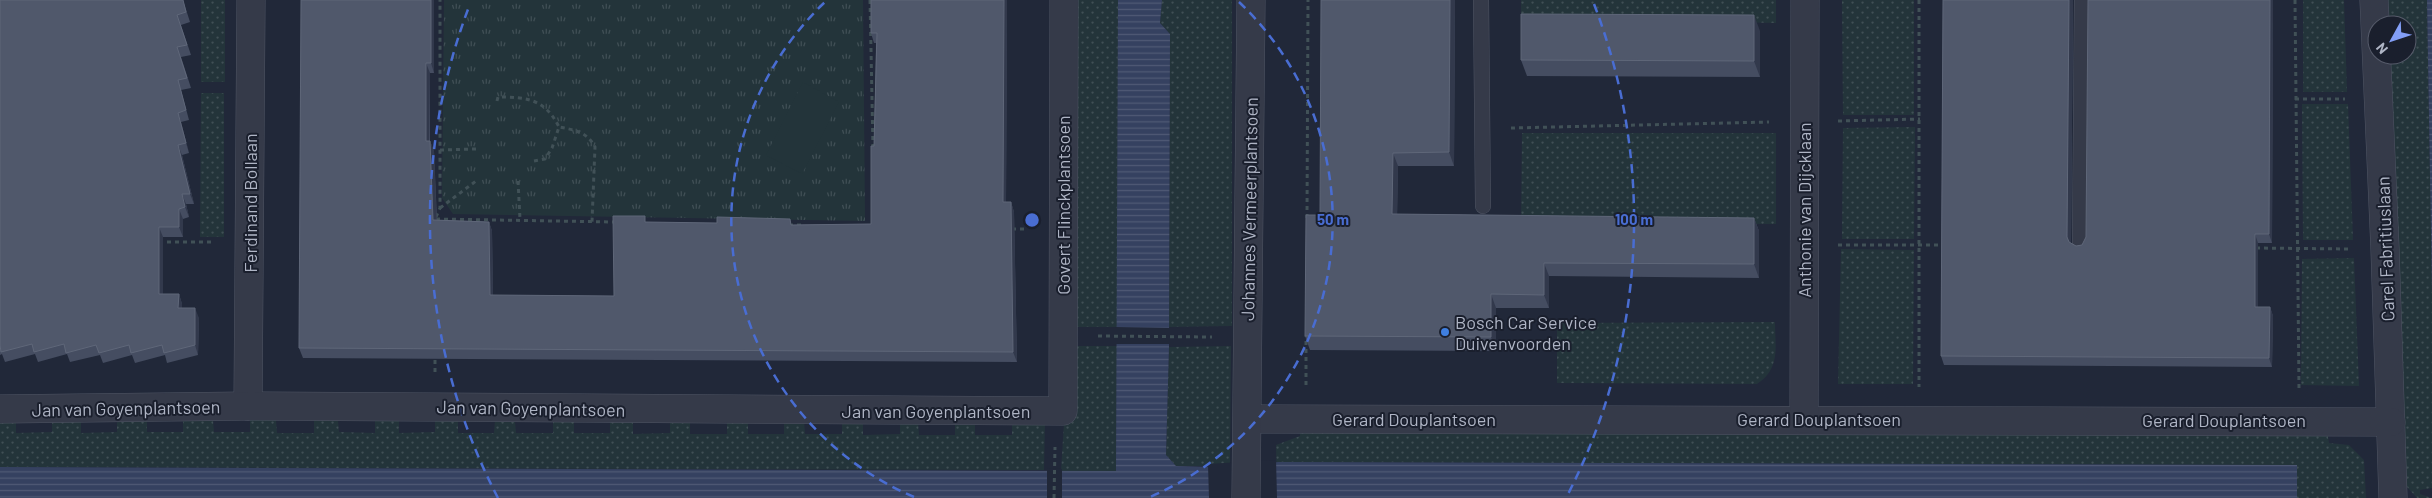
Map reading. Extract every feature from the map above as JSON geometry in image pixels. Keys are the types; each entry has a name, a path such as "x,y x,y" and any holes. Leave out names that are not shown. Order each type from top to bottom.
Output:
{"street":[{"name":"Ferdinand Bollaan","path":"248,406 251,0"},
{"name":"Govert Flinckplantsoen","path":"1063,411 1064,0"},
{"name":"Johannes Vermeerplantsoen","path":"1246,498 1251,0"},
{"name":"Anthonie van Dijcklaan","path":"1804,419 1805,0"},
{"name":"Carel Fabritiuslaan","path":"2374,0 2393,498"},
{"name":"Jan van Goyenplantsoen","path":"0,409 248,406 1063,411"},
{"name":"Gerard Douplantsoen","path":"1248,419 2391,422"}],"lane":[{"path":"1482,0 1483,206"},
{"path":"2080,246 2082,0"}],"path":[{"path":"436,227 436,217 440,208 440,0"},
{"path":"870,0 873,157"},
{"path":"1307,223 1308,0"},
{"path":"1919,0 1919,390"},
{"path":"2295,0 2299,391"},
{"path":"497,101 498,97 520,97 532,100 544,106 553,116 559,127 552,148 545,159 534,161"},
{"path":"2295,99 2378,100"},
{"path":"1482,128 1920,119"},
{"path":"559,127 580,132 590,138 595,147 592,222"},
{"path":"440,150 476,149"},
{"path":"440,208 476,181"},
{"path":"518,182 520,219"},
{"path":"436,217 620,222"},
{"path":"784,225 804,225"},
{"path":"1004,229 1064,230"},
{"path":"158,242 216,242 227,251 250,249"},
{"path":"1805,245 1920,245"},
{"path":"2297,248 2385,249"},
{"path":"1306,329 1306,387"},
{"path":"1100,336 1181,336"},
{"path":"434,407 435,347"},
{"path":"1054,498 1055,456"}],"green space":[{"path":"201,0 225,0 225,82 201,82"},
{"path":"444,0 863,0 865,221 453,214 442,198"},
{"path":"1073,0 1118,0 1117,327 1072,327"},
{"path":"1162,0 1232,0 1232,326 1169,327 1170,34 1160,23"},
{"path":"1521,0 1776,0 1776,23 1521,18"},
{"path":"1842,0 1914,0 1914,115 1843,115"},
{"path":"2303,0 2344,0 2347,92 2303,92"},
{"path":"2388,0 2427,0 2432,293 2432,488 2420,490 2420,494 2432,498 2417,498 2407,487 2390,65 2417,65 2417,15 2389,15"},
{"path":"803,82 839,102 802,174 766,155"},
{"path":"201,93 224,93 224,237 200,237"},
{"path":"2302,104 2348,104 2353,240 2303,240"},
{"path":"1915,127 1914,239 1842,239 1843,128"},
{"path":"1522,133 1776,133 1776,224 1521,223"},
{"path":"1841,249 1914,250 1913,384 1838,384"},
{"path":"2354,258 2359,386 2301,385 2302,259"},
{"path":"1775,322 1776,348 1773,364 1765,378 1757,384 1557,383 1557,323"},
{"path":"1073,346 1117,346 1116,471 1061,471 1064,423 1073,422"},
{"path":"1231,346 1230,466 1176,466 1166,455 1169,347"},
{"path":"0,419 16,419 16,433 52,432 52,419 81,420 81,433 117,432 117,420 147,419 147,432 183,432 183,420 213,420 214,432 250,432 250,419 276,420 277,433 314,433 314,419 338,420 339,432 375,433 375,419 399,420 399,433 435,432 435,420 458,420 458,433 494,433 495,420 515,421 516,433 553,433 553,420 574,420 574,433 610,433 610,420 633,421 633,434 670,433 670,420 690,421 690,434 727,434 727,421 748,421 748,434 784,434 784,421 804,421 805,434 842,434 842,421 863,421 863,435 900,434 900,421 918,422 919,435 955,435 955,422 975,422 975,435 1012,435 1012,422 1045,422 1044,470 0,467"},
{"path":"1300,427 2327,431 2329,443 2349,445 2364,460 2366,498 2297,498 2297,465 1279,462 1277,498 1276,445 1300,436"}],"water":[{"path":"1118,0 1162,0 1160,23 1170,34 1169,347 1166,455 1176,466 1211,467 1279,462 2297,465 2297,498 0,498 0,467 1116,471"},
{"path":"2427,0 2432,0 2432,293"}],"pier":[{"path":"1115,327 1172,328 1172,344 1115,344"},
{"path":"1276,460 1277,498 1209,498 1208,464"},
{"path":"1047,468 1062,469 1062,498 1047,498"}],"building":[{"path":"0,0 183,0 186,12 177,15 187,45 177,47 187,78 178,80 186,110 178,113 186,143 178,145 190,194 182,194 185,207 179,209 179,227 159,227 159,294 179,294 178,308 195,308 195,345 164,353 162,345 131,353 129,345 99,353 96,345 66,353 64,344 34,352 32,344 1,352"},
{"path":"301,0 431,0 431,63 426,63 426,141 430,141 433,220 489,222 490,295 614,296 613,216 645,216 645,222 717,223 717,217 790,219 791,225 871,224 871,146 874,146 877,33 871,33 871,0 1004,0 1003,202 1011,202 1013,352 299,348"},
{"path":"1321,0 1450,0 1449,152 1393,153 1392,214 1754,218 1754,264 1544,263 1544,295 1491,294 1491,337 1305,336 1306,215 1320,215"},
{"path":"1943,0 2069,0 2067,237 2069,242 2076,246 2082,245 2086,237 2088,0 2270,0 2269,234 2255,234 2255,307 2270,307 2269,358 1941,356"},
{"path":"1521,14 1754,15 1754,61 1521,60"}],"place":[{"name":"Bosch Car Service Duivenvoorden","path":"1445,332"}]}
